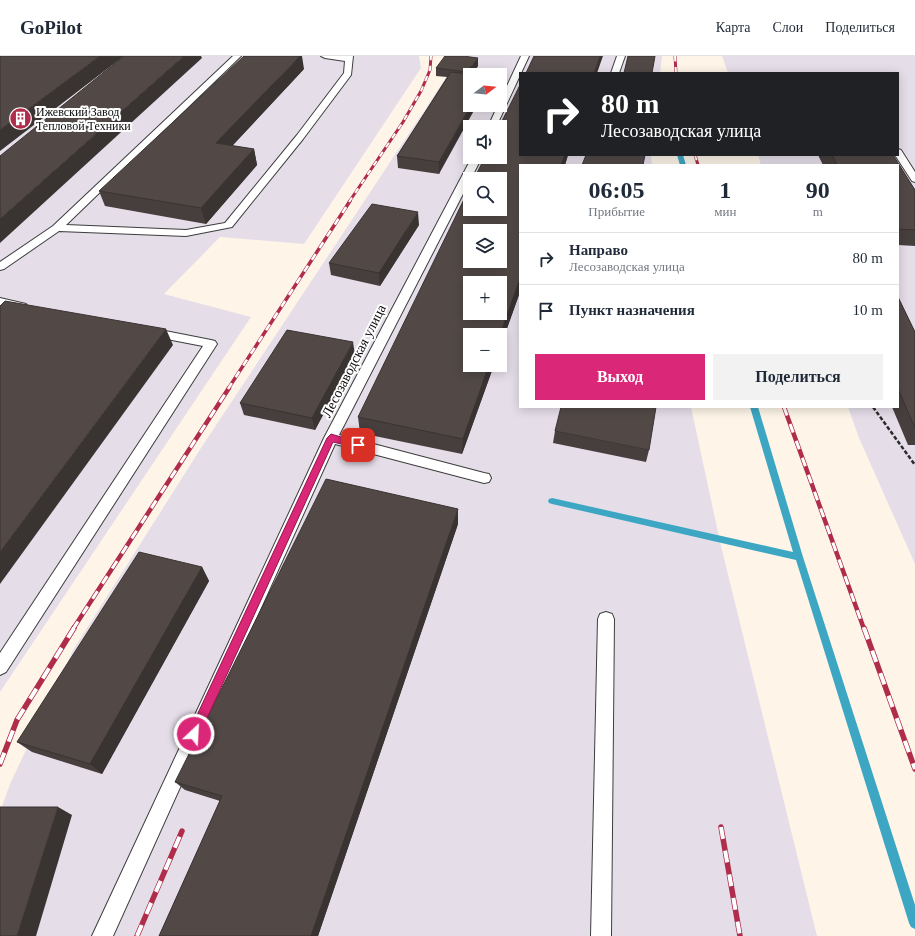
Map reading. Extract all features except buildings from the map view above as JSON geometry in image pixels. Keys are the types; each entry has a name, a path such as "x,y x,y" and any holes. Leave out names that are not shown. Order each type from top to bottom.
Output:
{"lane":[{"path":"0,267 57,228 237,56"},
{"path":"57,228 186,233 228,225 300,137 348,73 349,57 325,56"},
{"path":"495,120 525,56"},
{"path":"615,72 621,56"},
{"path":"899,154 915,179"},
{"name":"Лесозаводская улица","path":"473,164 331,438 484,478"},
{"path":"0,302 30,308"},
{"path":"0,667 211,344 136,330"},
{"path":"102,936 331,438"},
{"path":"601,936 606,619"}],"path":[{"path":"874,408 915,465"}],"shaded area":[{"path":"0,56 419,56 421,68 304,244 220,237 164,294 251,317 0,692"},
{"path":"443,56 662,56 660,72 519,72 519,156 651,156 652,164 519,164 519,408 691,408 721,546 817,936 0,936 0,812 10,784 73,650 201,448 447,76"},
{"path":"722,56 915,56 915,564 859,438 848,408 899,408 899,164 761,164 758,156 899,156 899,72 728,72"}],"waterway":[{"path":"680,156 683,164"},
{"path":"754,408 799,557"},
{"path":"552,501 799,557"},
{"path":"799,557 915,923"}],"railway":[{"path":"349,202 403,122 421,91 430,70 431,56"},
{"path":"675,56 676,72"},
{"path":"695,156 698,164"},
{"path":"228,389 350,201"},
{"path":"73,629 229,388"},
{"path":"784,408 864,629"},
{"path":"0,764 17,720 74,628"},
{"path":"864,628 915,769"},
{"path":"721,827 740,936"},
{"path":"137,936 182,831"}],"place":[{"name":"Ижевский Завод Тепловой Техники","path":"21,119"}],"route":[{"path":"194,734 313,474 331,438 358,445"}]}
